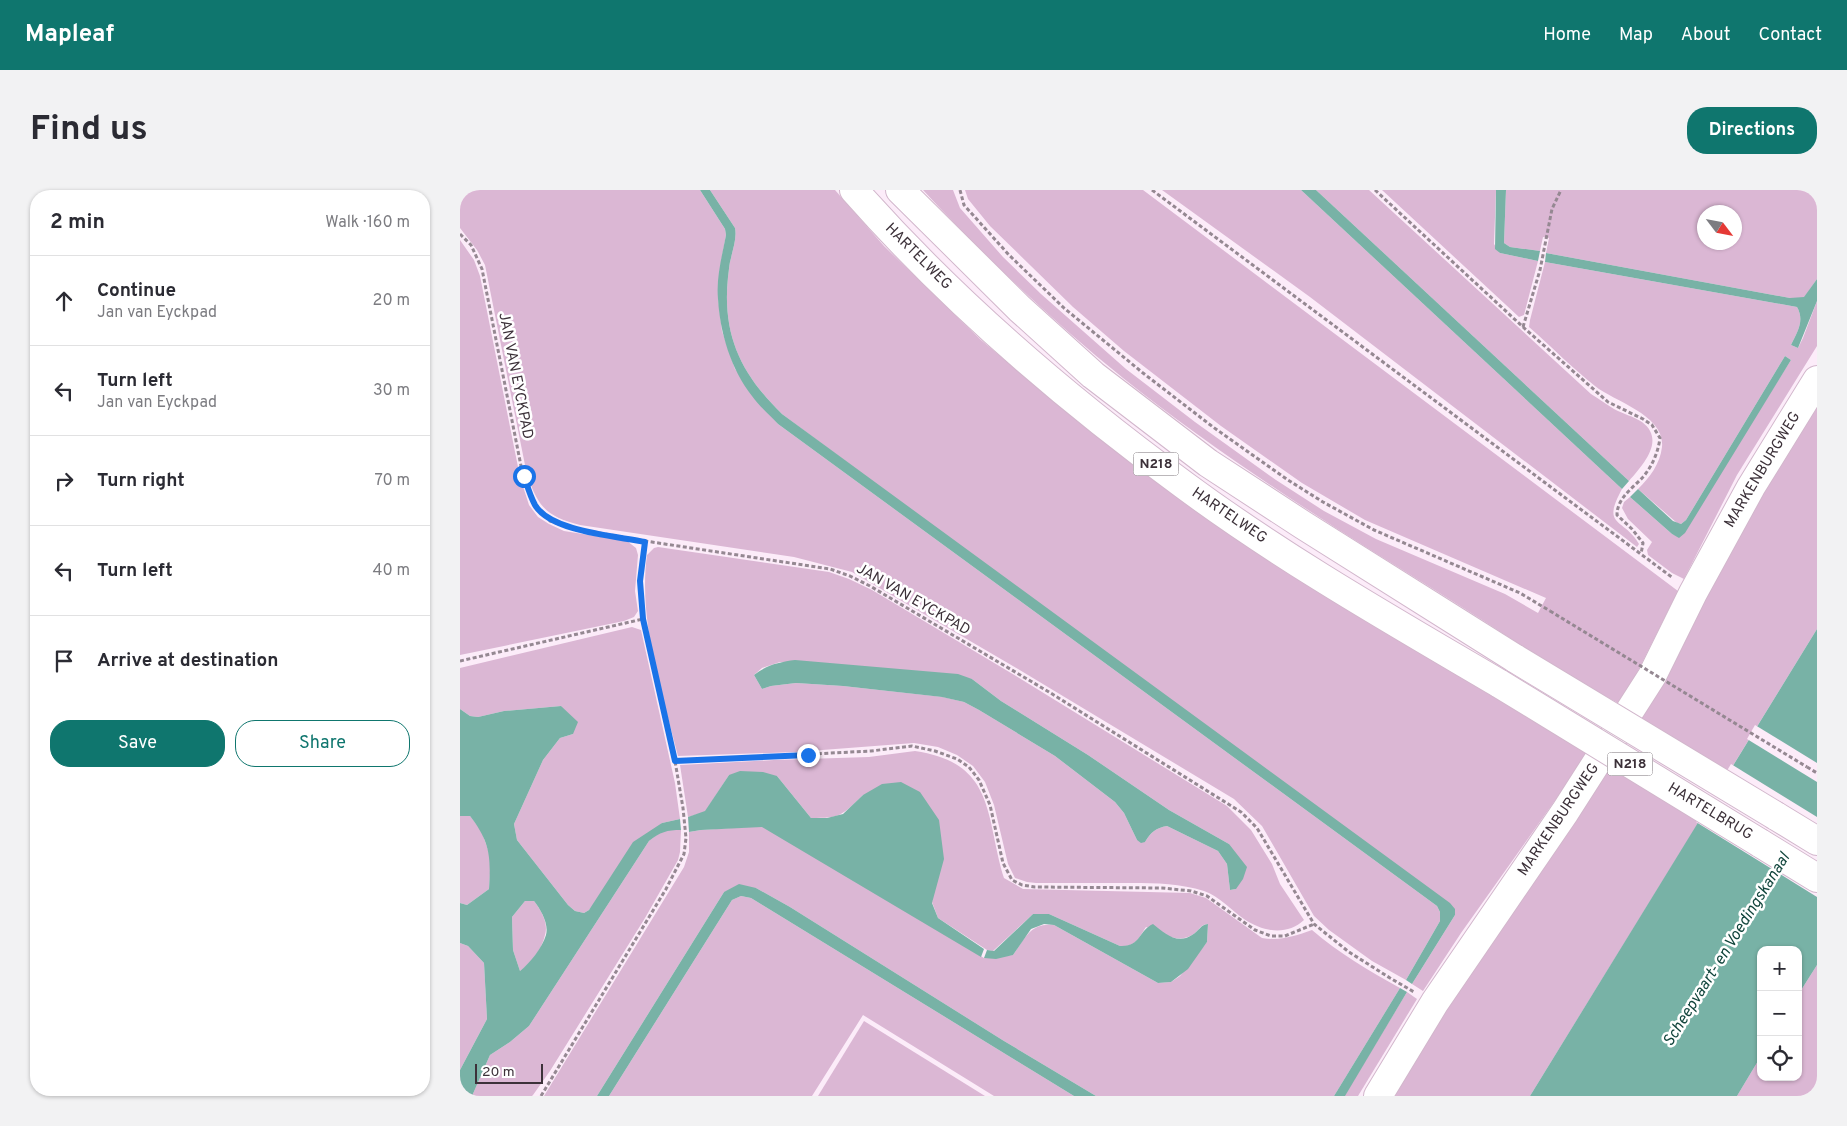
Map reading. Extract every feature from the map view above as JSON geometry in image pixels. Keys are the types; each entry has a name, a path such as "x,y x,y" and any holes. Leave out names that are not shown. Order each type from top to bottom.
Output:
{"main road":[{"name":"HARTELWEG","path":"854,190 885,225 1027,361 1169,473 1285,554 1500,684"},
{"name":"HARTELBRUG","path":"900,190 1020,309 1093,375 1208,463 1516,659 1817,841"},
{"name":"MARKENBURGWEG","path":"1378,1096 1435,1002 1565,812 1652,676 1693,593 1751,487 1817,380"},
{"name":"HARTELBRUG","path":"1500,684 1817,878"}],"path":[{"path":"960,190 964,205 1009,255 1064,308 1213,427 1309,494 1374,530 1520,593 1817,773"},
{"path":"1152,190 1602,523 1693,593"},
{"path":"1375,190 1523,327 1608,402 1652,425 1660,438 1657,455 1643,476 1617,507 1617,515 1643,543 1641,554"},
{"path":"1523,327 1540,270 1552,209 1561,190"},
{"name":"JAN VAN EYCKPAD","path":"460,234 471,245 482,269 524,476 535,506 550,520 571,528 645,542 830,569 850,576 878,590 1049,692 1241,812 1257,828 1314,924 1343,947 1390,978 1417,993"},
{"path":"541,1096 666,889 684,854 686,830 675,761 643,619 640,581 645,542"},
{"path":"460,661 643,619"},
{"path":"675,761 862,752 912,746 935,751 956,759 969,767 979,780 990,805 1003,863 1012,880 1022,885 1162,888 1191,891 1207,896 1255,930 1271,936 1285,936 1314,924"}],"shaded area":[{"path":"460,190 700,190 725,229 726,235 720,268 718,298 722,331 735,369 778,424 1437,906 1440,912 1440,921 1406,980 1372,961 1329,930 1314,916 1262,826 1234,799 852,572 794,557 580,525 559,518 545,509 540,503 527,475 485,265 477,250 460,228"},
{"path":"710,190 835,190 884,246 981,340 1092,433 1187,504 1311,587 1588,754 1461,933 1423,991 1412,984 1455,915 782,414 768,399 755,384 745,368 737,352 732,335 728,317 727,298 729,265 735,239 735,228"},
{"path":"923,190 953,190 960,208 1003,257 1041,294 1126,369 1195,422 1276,480 1324,511 1376,539 1505,594 1538,613 1546,598 1365,520 1302,483 1221,426 1124,351 1073,307 990,226 968,199 965,190 1143,190 1678,591 1620,704 1552,665 1279,491 1161,408 1045,311 970,240"},
{"path":"1162,190 1301,190 1622,489 1616,501 1614,516 1633,535 1639,544 1637,547 1310,297"},
{"path":"1316,190 1369,190 1591,394 1614,409 1642,422 1649,429 1652,444 1646,460 1629,481"},
{"path":"1382,190 1496,190 1494,244 1500,253 1538,261 1524,315 1519,317"},
{"path":"1506,190 1817,190 1817,279 1804,298 1790,298 1546,253 1549,238 1543,237 1540,251 1510,247 1504,243"},
{"path":"460,240 474,260 480,276 520,477 529,505 538,517 564,531 627,541 636,548 638,555 635,591 638,611 634,617 624,621 460,655"},
{"path":"1545,262 1797,307 1800,322 1791,345 1798,348 1817,301 1817,346 1737,475 1684,579 1672,573 1648,555 1647,550 1652,542 1628,519 1622,508 1624,502 1630,497 1672,534 1679,537 1791,360 1785,356 1686,520 1681,524 1677,523 1638,489 1654,470 1661,453 1661,436 1656,426 1637,410 1595,386 1529,327"},
{"path":"1817,401 1817,629 1729,772 1639,718 1712,581"},
{"path":"658,547 829,572 872,590 1227,806 1251,830 1272,864 1280,884 1304,920 1297,925 1283,930 1259,927 1244,919 1209,893 1183,886 1149,883 1036,883 1015,878 1008,864 994,805 985,782 973,766 957,755 938,747 914,743 796,752 678,756 653,656 646,605 647,555 654,548","holes":["780,662 972,679 1001,701 1088,755 1169,810 1229,844 1236,889 1230,890 1227,864 1218,851 1167,826 1154,831 1145,842 1137,840 1124,813 1115,802 1055,756 964,702 943,697 843,686 796,683 762,689 754,675 762,668"]},
{"path":"632,627 641,630 675,783 680,819 662,823 589,910 584,913 575,911 568,905 517,840 514,824 543,760 560,738 573,734 561,706 504,711 478,717 470,716 460,709 460,668"},
{"path":"915,751 941,757 960,767 974,780 983,796 989,814 1004,878 1023,889 1190,893 1206,898 1262,938 1281,938 1312,930 1355,961 1400,988 1334,1096 1096,1096 1004,1041 790,907 756,888 724,892 597,1096 544,1096 684,867 689,852 689,832 762,826 984,958 1013,955 1029,932 1040,926 1054,925 1158,983 1171,982 1180,976 1207,942 1208,924 1192,935 1181,938 1169,937 1146,927 1133,944 1120,946 1049,914 1033,914 993,951 987,950 938,918 932,902 933,897 863,795 845,812 835,816 811,818 777,776 729,775 705,812 688,817 680,765 869,757"},
{"path":"1609,767 1699,822 1530,1096 1389,1096 1459,984"},
{"path":"460,816 470,816 481,830 491,858 489,889 467,905 460,903"},
{"path":"681,830 678,860 645,918 550,1071 533,1095 472,1096 490,1055 510,1042 529,1026 649,841 660,832"},
{"path":"741,896 751,898 1074,1096 994,1096 863,1015 812,1096 609,1096 732,900"},
{"path":"525,901 534,901 537,905 544,917 546,931 539,950 532,960 520,971 513,950 512,917"},
{"path":"460,943 468,946 484,963 487,1019 460,1070"},
{"path":"1817,965 1817,1096 1737,1096 1757,1063 1757,1081 1802,1081 1802,989"},
{"path":"1407,992 1417,999 1358,1096 1344,1096"},
{"path":"864,1021 985,1096 818,1096"}],"water":[{"path":"700,190 710,190 735,228 735,239 728,277 728,317 737,352 755,384 768,399 782,414 1450,903 1455,909 1455,915 1412,984 1406,980 1440,921 1440,912 1437,906 778,424 758,403 738,374 724,338 719,312 718,283 726,235 725,229"},
{"path":"1301,190 1316,190 1629,481 1622,489"},
{"path":"1496,190 1506,190 1504,243 1510,247 1540,251 1538,261 1500,253 1495,249"},
{"path":"1546,253 1790,298 1804,297 1817,279 1817,301 1798,348 1791,345 1800,322 1797,307 1545,262"},
{"path":"1785,356 1791,360 1685,533 1679,538 1672,534 1630,497 1638,489 1673,521 1681,524 1686,520"},
{"name":"Scheepvaart- en Voedingskanaal","path":"1817,629 1817,965 1802,989 1802,946 1757,946 1757,1063 1737,1096 1530,1096"},
{"path":"795,660 958,674 972,679 1001,701 1088,755 1169,810 1229,844 1247,867 1243,879 1236,889 1230,890 1227,864 1218,851 1167,826 1154,831 1145,842 1141,843 1137,840 1124,813 1115,802 1055,756 964,702 942,697 843,686 796,683 762,689 754,675 773,664"},
{"path":"561,706 578,722 573,734 560,738 543,760 514,824 517,840 568,905 575,911 584,913 589,910 633,842 662,823 680,819 681,830 664,832 649,841 529,1026 510,1042 490,1055 472,1096 460,1096 460,1070 487,1019 484,963 468,946 460,943 460,903 467,905 489,889 490,867 488,850 477,825 470,816 460,816 460,709 470,716 478,717 504,711","holes":["525,901 534,901 542,913 547,931 542,945 528,964 520,971 513,950 512,917"]},
{"path":"740,771 763,772 777,776 811,818 827,818 843,814 863,795 882,784 901,782 920,792 939,820 944,859 932,903 938,918 984,949 981,957 762,827 689,832 688,817 705,811 729,775"},
{"path":"739,884 756,888 790,907 1004,1041 1096,1096 1074,1096 751,898 741,896 732,900 609,1096 597,1096 724,892"},
{"path":"1033,914 1049,914 1120,946 1132,944 1153,924 1171,937 1181,939 1192,935 1208,924 1207,942 1188,969 1171,982 1158,983 1054,925 1044,924 1031,929 1013,955 996,959 984,958 987,950 994,951"},
{"path":"1400,988 1407,992 1345,1096 1334,1096"}],"pier":[{"path":"1755,725 1817,763 1817,782 1747,739"},
{"path":"1731,764 1817,817 1817,897 1696,822"}],"route":[{"path":"524,476 535,506 550,520 571,528 645,542 640,581 643,619 675,761 808,755"}]}
